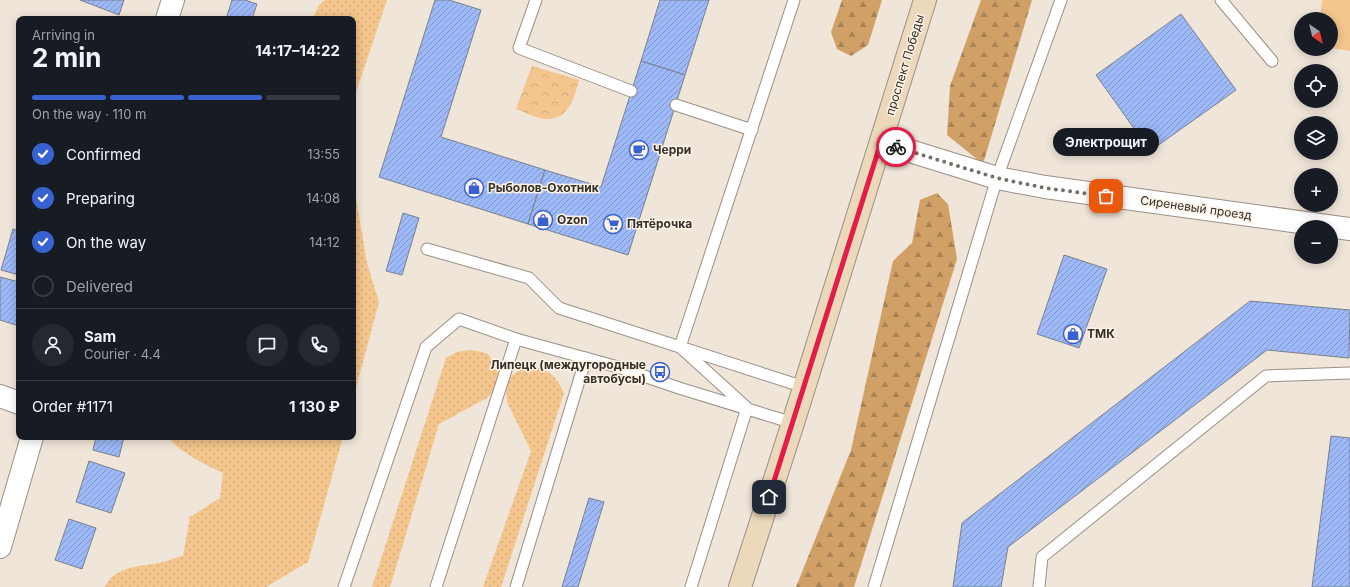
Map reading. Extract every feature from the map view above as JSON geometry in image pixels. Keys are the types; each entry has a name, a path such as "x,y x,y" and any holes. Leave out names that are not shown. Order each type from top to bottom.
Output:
{"main road":[{"name":"проспект Победы","path":"740,587 793,423 925,0"}],"street":[{"path":"168,16 173,0"},
{"name":"Сиреневый проезд","path":"881,142 997,178 1045,188 1350,229"},
{"path":"0,396 16,403"},
{"path":"0,547 31,440"}],"lane":[{"path":"536,0 519,48 631,91"},
{"path":"680,347 794,0"},
{"path":"874,587 997,178 1061,0"},
{"path":"1221,0 1272,61"},
{"path":"676,105 752,130"},
{"path":"427,249 529,278 559,308 804,387"},
{"path":"344,587 426,347 459,319 516,339 586,358 793,423"},
{"path":"436,587 516,339"},
{"path":"680,347 747,408"},
{"path":"516,587 586,358"},
{"path":"1039,587 1042,557 1266,376 1350,373"},
{"path":"691,587 747,408"}],"green space":[{"path":"325,0 387,0 356,92 356,16 314,16 319,5"},
{"path":"842,0 882,0 868,45 851,56 837,49 831,32"},
{"path":"981,0 1032,0 983,164 947,135 950,86"},
{"path":"1322,0 1350,0 1350,51 1338,49 1338,12 1321,12"},
{"path":"532,66 579,80 569,107 560,116 543,119 516,109"},
{"path":"937,193 948,204 957,259 854,587 796,587 851,450 893,261 912,243 920,200"},
{"path":"356,197 367,263 379,302 356,388"},
{"path":"468,350 488,354 499,375 496,388 487,398 439,424 390,587 372,587 446,358 457,352"},
{"path":"532,366 552,375 564,393 501,587 483,587 531,451 507,402 506,388 511,376 522,369"},
{"path":"170,440 342,440 308,562 266,587 105,587 109,580 121,571 164,562 183,556 190,517 220,498 223,473 186,453"}],"building":[{"path":"80,0 124,0 119,15"},
{"path":"232,0 245,0 257,4 253,16 227,16"},
{"path":"435,0 449,0 481,10 441,137 545,170 528,224 379,177"},
{"path":"660,0 709,0 685,75 641,61"},
{"path":"1181,14 1236,90 1150,151 1096,75"},
{"path":"641,61 685,75 628,255 528,224 545,170 601,187"},
{"path":"403,213 419,218 402,275 386,271"},
{"path":"13,229 16,230 16,274 1,270"},
{"path":"1064,255 1107,269 1079,348 1037,334"},
{"path":"0,277 16,281 16,325 0,320"},
{"path":"1250,301 1350,310 1349,358 1267,350 1008,547 1001,587 953,587 962,523"},
{"path":"1331,436 1350,438 1350,587 1312,587"},
{"path":"95,440 123,440 119,457 93,450"},
{"path":"89,461 125,473 111,513 76,502"},
{"path":"589,498 604,502 578,587 562,587"},
{"path":"69,519 96,528 82,569 55,560"}],"way so far":[{"path":"896,147 997,178 1045,188 1106,196"}],"place":[{"name":"Черри","path":"639,150"},
{"name":"Рыболов-Охотник","path":"474,188"},
{"name":"Электрощит","path":"1106,196"},
{"name":"Ozon","path":"543,220"},
{"name":"Пятёрочка","path":"613,224"},
{"name":"ТМК","path":"1073,334"},
{"name":"Липецк (междугородные автобусы)","path":"660,372"}],"route":[{"path":"769,497 881,142 896,147"}]}
